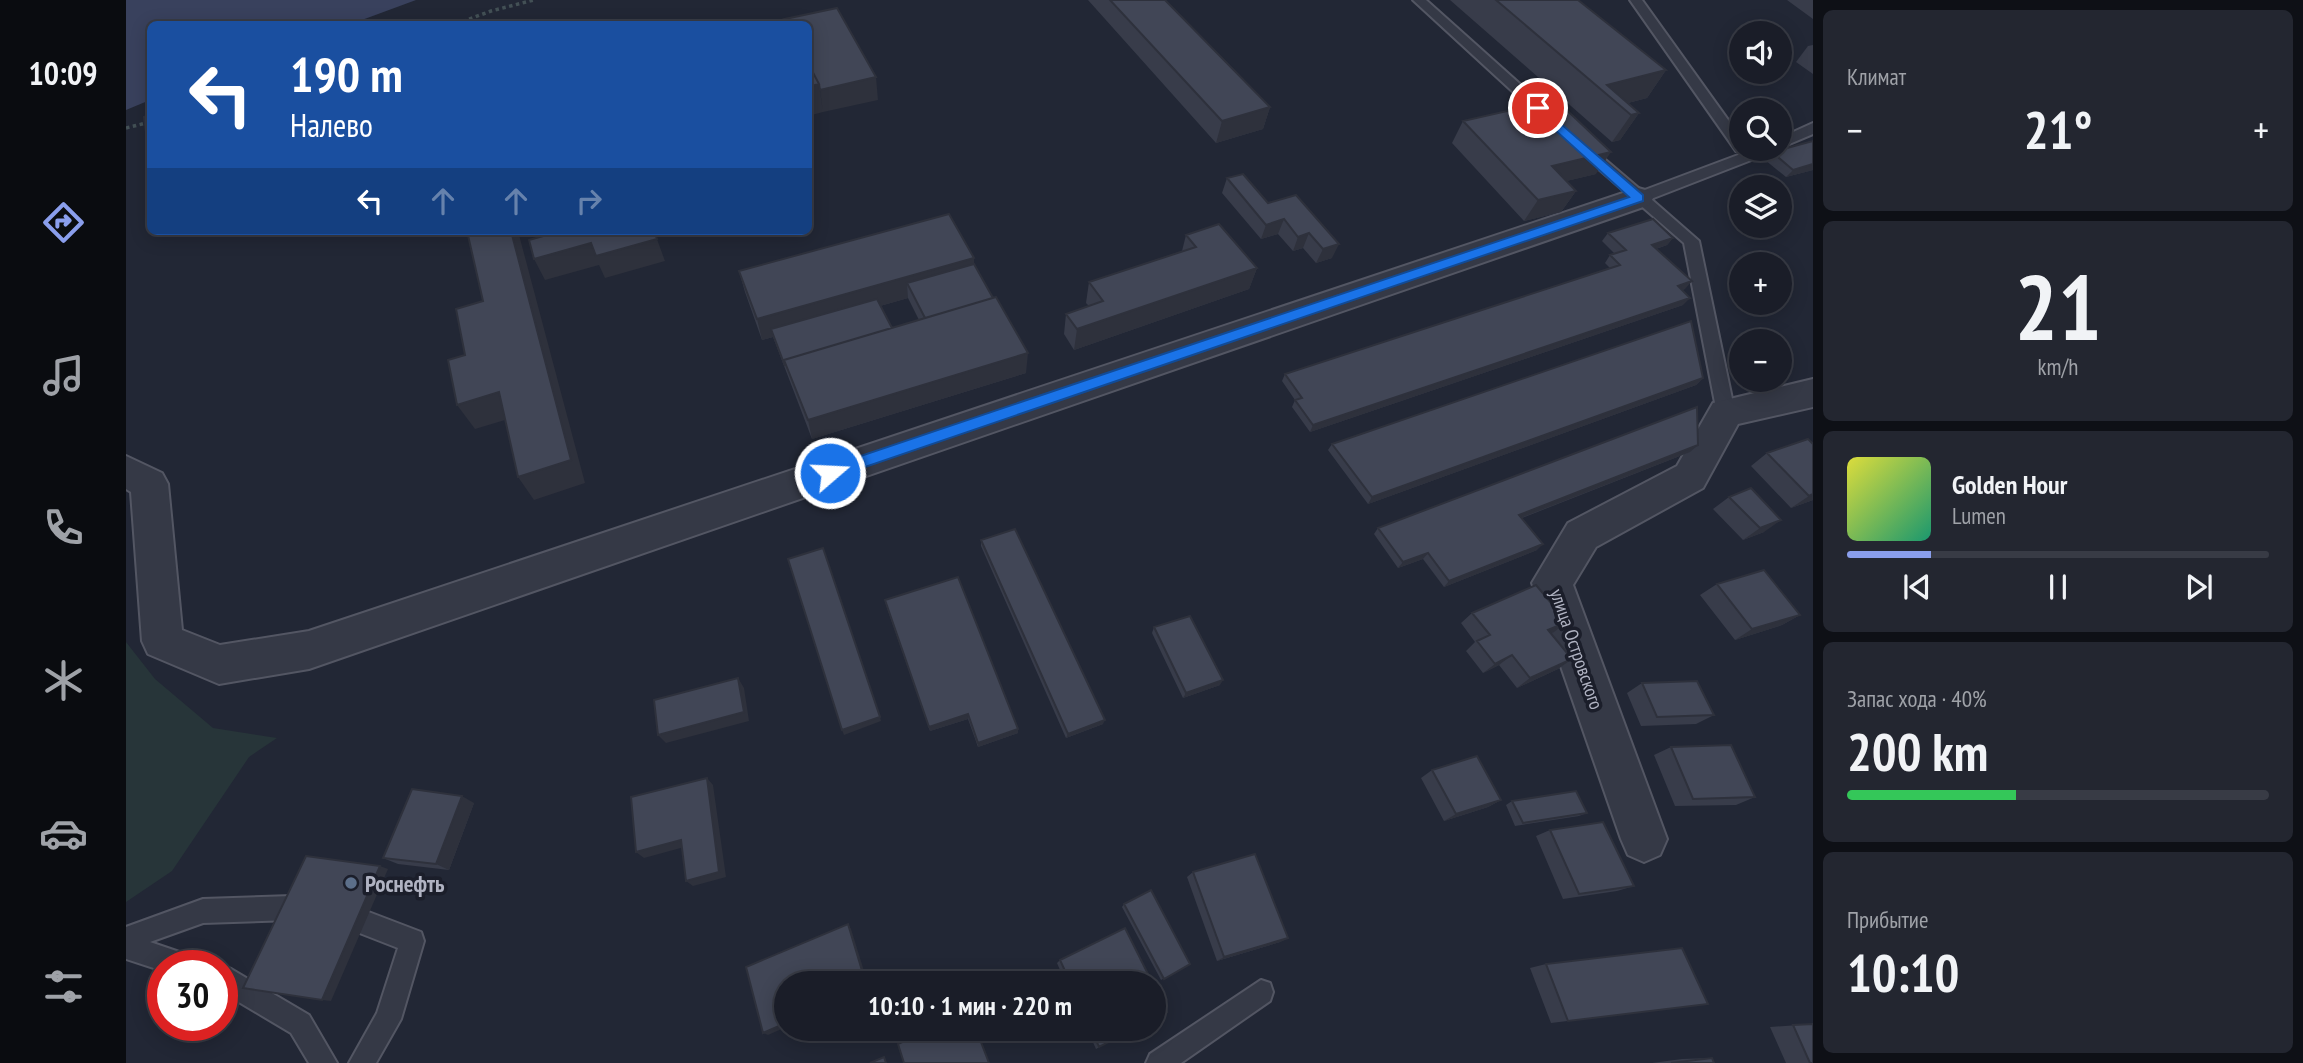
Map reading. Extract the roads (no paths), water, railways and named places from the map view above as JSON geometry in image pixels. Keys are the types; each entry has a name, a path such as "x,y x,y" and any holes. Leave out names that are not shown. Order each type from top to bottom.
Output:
{"street":[{"path":"126,471 149,484 163,641 219,665 309,650 1638,198"},
{"path":"1726,413 1813,393"},
{"name":"улица Островского","path":"1644,839 1552,583 1582,535 1690,477 1726,413"}],"lane":[{"path":"1419,0 1638,198 1691,241 1726,413"},
{"path":"1636,0 1729,132"},
{"path":"1792,138 1813,128"},
{"path":"1638,198 1729,158"},
{"path":"126,939 203,911 292,908"},
{"path":"362,1063 388,1019 412,942 366,923"},
{"path":"126,947 147,954"},
{"path":"238,987 300,1024 324,1063"},
{"path":"1159,1063 1261,992"}],"water":[{"path":"126,0 416,0 359,21 147,21 147,101 126,110"}],"place":[{"name":"Роснефть","path":"351,883"}]}
